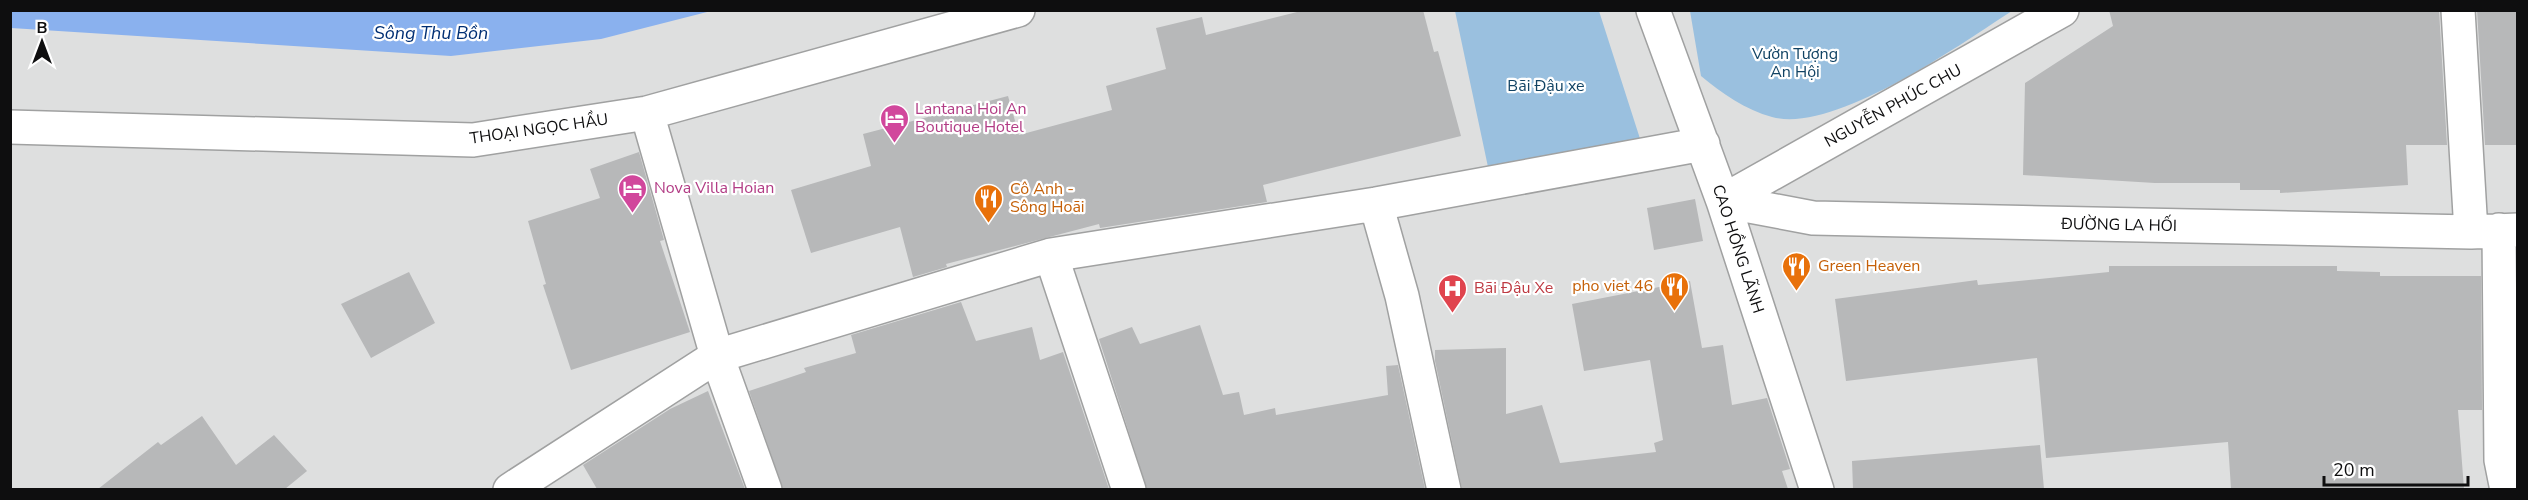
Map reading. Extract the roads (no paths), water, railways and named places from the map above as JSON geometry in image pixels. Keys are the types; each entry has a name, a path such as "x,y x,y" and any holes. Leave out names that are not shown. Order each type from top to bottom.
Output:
{"street":[{"name":"THOẠI NGỌC HẦU","path":"10,127 472,140 646,113 1018,10"},
{"name":"CAO HỒNG LÃNH","path":"1653,10 1723,201 1817,489"},
{"name":"NGUYỄN PHÚC CHU","path":"1723,201 2062,10"},
{"path":"2458,10 2496,231 2501,460 2507,489"},
{"path":"646,113 717,356 765,489"},
{"path":"510,489 717,356 1051,255 1377,204 1703,144"},
{"name":"ĐƯỜNG LA HỐI","path":"1723,201 1813,218 2496,231"},
{"path":"1377,204 1402,296 1444,489"},
{"path":"1051,255 1129,489"}],"water":[{"name":"Sông Thu Bồn","path":"10,11 711,11 601,39 451,56 11,28"}],"place":[{"name":"Lantana Hoi An Boutique Hotel","path":"894,144"},
{"name":"Nova Villa Hoian","path":"633,214"},
{"name":"Cô Anh - Sông Hoāi","path":"989,224"},
{"name":"Green Heaven","path":"1797,292"},
{"name":"pho viet 46","path":"1674,312"},
{"name":"Bãi Đậu Xe","path":"1453,314"}],"park label":[{"name":"Vườn Tượng An Hội","path":"1795,63"},
{"name":"Bãi Đậu xe","path":"1546,86"}]}
